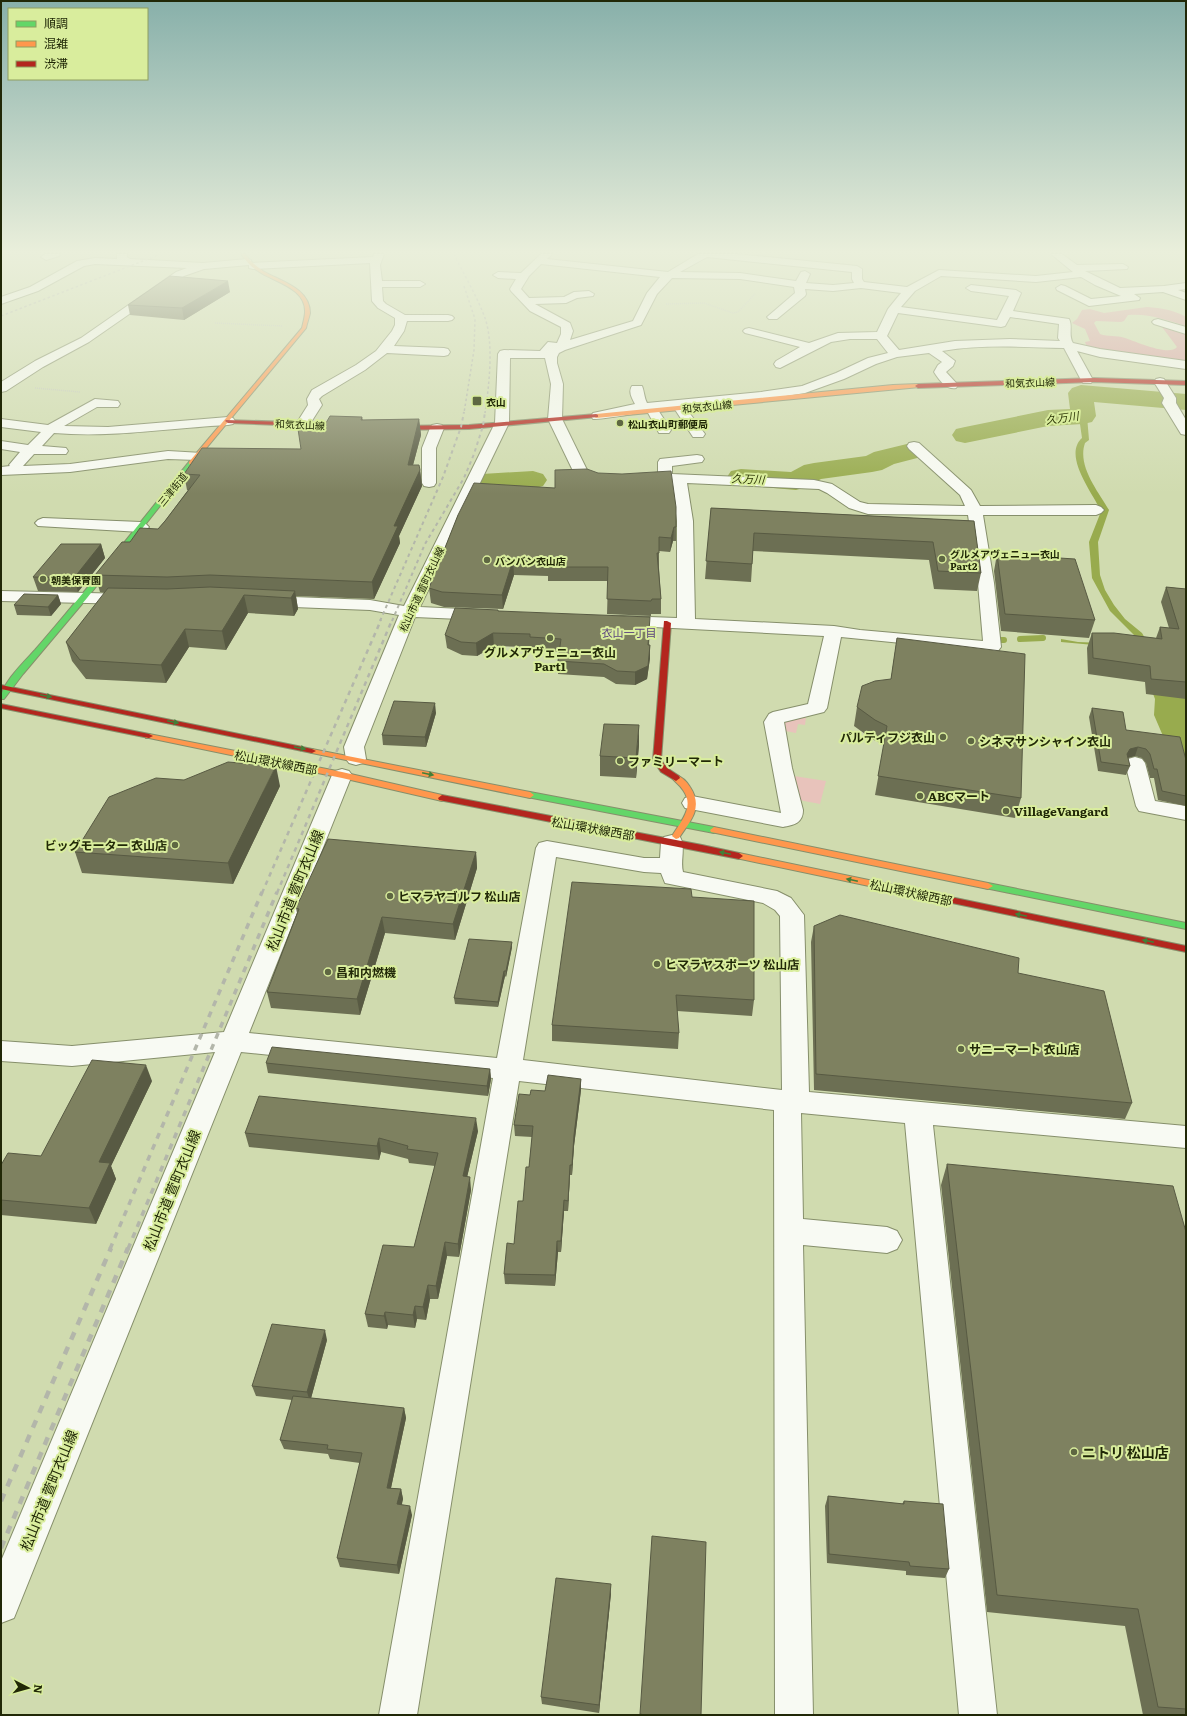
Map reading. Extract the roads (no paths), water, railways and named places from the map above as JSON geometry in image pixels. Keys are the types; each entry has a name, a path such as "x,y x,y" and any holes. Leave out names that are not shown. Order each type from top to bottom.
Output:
{"street":[{"path":"4,386 39,364 86,340 94,334"},
{"name":"三津街道","path":"1,697 4,687 85,597 198,456 299,334"},
{"path":"303,424 315,405 313,399 317,393 372,361 384,349 395,334"},
{"path":"567,334 561,346 551,357 550,363 557,384 555,419 582,475 585,477 597,480 672,478 818,484 832,489 853,505 865,509 974,511 1096,510"},
{"path":"502,424 504,354 543,355 552,345 561,346 600,334"},
{"path":"761,334 809,346"},
{"path":"780,364 809,346 826,338 849,334"},
{"path":"850,334 881,336 884,342 896,354"},
{"path":"1064,334 1067,345 1087,380"},
{"path":"378,427 437,428 502,424 598,416 613,412 648,410 761,396 805,389 840,376 872,361 934,345 1010,343 1067,345 1100,353 1186,365"},
{"path":"934,345 948,359 949,363 942,368 940,372 952,385"},
{"path":"384,349 444,352"},
{"path":"1160,362 1169,400 1186,431"},
{"name":"和気衣山線","path":"648,410 894,387 1087,380 1186,383"},
{"path":"637,389 638,396 664,430"},
{"path":"16,465 54,426 95,402 113,404"},
{"path":"680,408 698,434"},
{"path":"1,422 50,430 106,431 195,422 228,421"},
{"name":"和気衣山線","path":"228,421 364,427"},
{"name":"松山市道 萱町衣山線","path":"1,1605 233,1041 349,767 354,747 409,612 502,424"},
{"path":"429,482 429,448 437,428"},
{"path":"3,445 31,450 61,451"},
{"path":"606,621 834,631 860,635 992,647 986,583 974,511 966,493 914,446"},
{"path":"1,470 70,468 168,455 198,456"},
{"path":"686,624 685,521 672,478 665,462 697,458"},
{"path":"1015,511 1021,525"},
{"path":"43,523 141,527"},
{"path":"1,596 85,597 148,600"},
{"path":"253,601 370,605 409,612 495,616"},
{"path":"667,624 657,760 659,765 679,779 685,786 692,803 692,808 675,844 673,878 769,896 783,904 792,915 792,1101 789,1231 794,1715"},
{"path":"692,803 783,820 789,819 792,816 774,722 776,718 780,716 817,708 834,631"},
{"name":"松山環状線西部","path":"4,687 349,767 505,812 675,844 1186,949"},
{"name":"松山環状線西部","path":"1,706 349,767 566,802 675,844 1186,926"},
{"path":"1135,763 1146,806 1186,813"},
{"path":"398,1715 547,848 644,865 675,844"},
{"path":"2,1053 72,1056 233,1041 508,1069 792,1101 1186,1137"},
{"path":"918,1112 978,1715"},
{"path":"789,1231 887,1240"}],"waterway":[{"name":"久万川","path":"965,435 1048,418 1083,416 1081,393 1186,402"},
{"name":"久万川","path":"741,477 796,481 814,471 872,464 884,458 911,451"},
{"name":"久万川","path":"482,483 533,480"},
{"path":"1020,639 1043,638"},
{"path":"998,640 1004,640"},
{"path":"1152,662 1166,682 1173,699 1173,715 1182,736 1186,753"}],"railway":[{"path":"464,413 474,350 475,334"},
{"path":"485,413 490,365 489,334"},
{"path":"380,621 443,477 461,427 464,412"},
{"path":"392,621 425,544 464,478 483,426 485,412"},
{"path":"262,893 381,620"},
{"path":"277,893 392,620"},
{"path":"110,1249 262,892"},
{"path":"128,1249 277,892"},
{"path":"1,1501 111,1248"},
{"path":"1,1548 128,1248"}],"place":[{"name":"衣山","path":"477,401"},
{"name":"松山衣山町郵便局","path":"620,423"},
{"name":"グルメアヴェニュー衣山 Part2","path":"942,559"},
{"name":"バンバン衣山店","path":"487,560"},
{"name":"朝美保育園","path":"43,579"},
{"name":"グルメアヴェニュー衣山 Part1","path":"550,638"},
{"name":"パルティフジ衣山","path":"943,737"},
{"name":"シネマサンシャイン衣山","path":"971,741"},
{"name":"ファミリーマート","path":"620,761"},
{"name":"ABCマート","path":"920,796"},
{"name":"VillageVangard","path":"1006,811"},
{"name":"ビッグモーター 衣山店","path":"175,845"},
{"name":"ヒマラヤゴルフ 松山店","path":"390,896"},
{"name":"ヒマラヤスポーツ 松山店","path":"657,964"},
{"name":"昌和内燃機","path":"328,972"},
{"name":"サニーマート 衣山店","path":"961,1049"},
{"name":"ニトリ 松山店","path":"1074,1452"}],"district":[{"name":"衣山一丁目","path":"629,632"}]}
